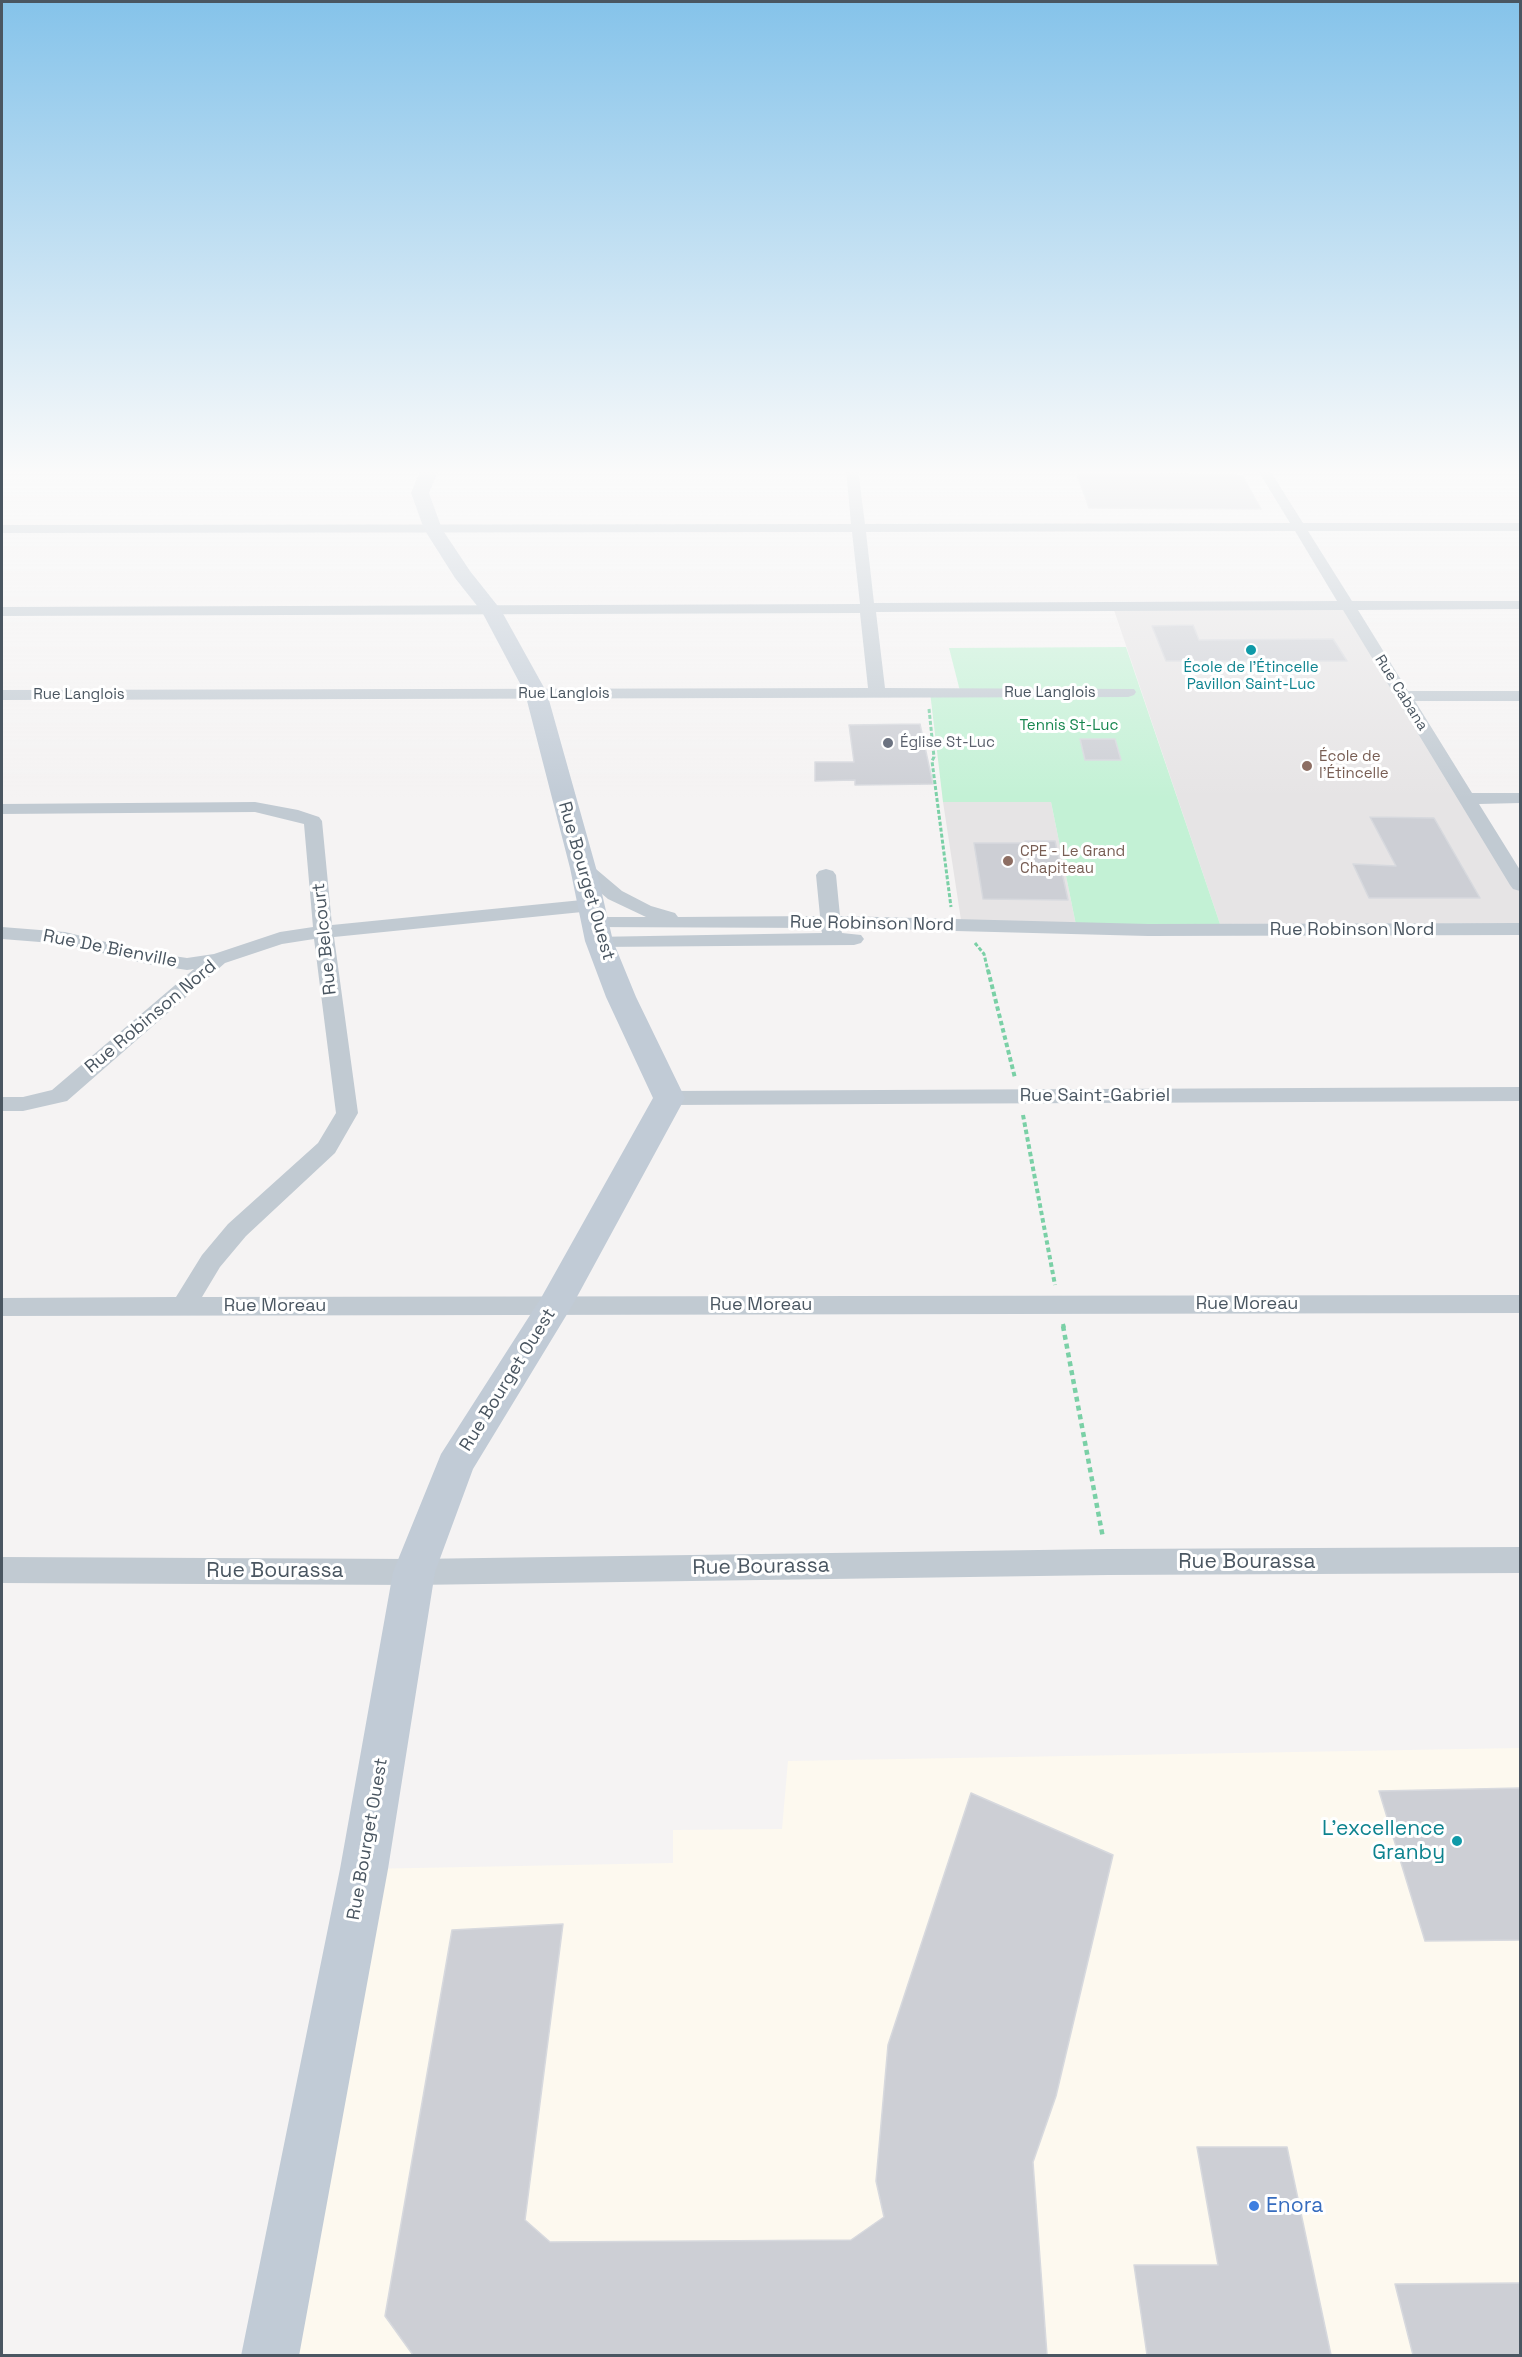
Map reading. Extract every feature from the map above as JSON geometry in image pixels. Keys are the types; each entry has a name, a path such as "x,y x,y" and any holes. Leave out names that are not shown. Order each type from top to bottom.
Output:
{"street":[{"name":"Rue Bourget Ouest","path":"270,2355 364,1869 414,1572 455,1465 554,1306 669,1098 621,997 596,923 536,693 491,610 466,579"},
{"path":"864,579 877,693"},
{"name":"Rue Cabana","path":"1331,579 1521,885"},
{"path":"2,612 1521,605"},
{"name":"Rue Langlois","path":"2,695 1128,692"},
{"path":"1403,696 1521,696"},
{"path":"1467,799 1521,798"},
{"name":"Rue Belcourt","path":"2,809 255,807 292,814 313,821 323,932 347,1113 327,1148 237,1230 211,1261 183,1307"},
{"path":"583,868 615,895 644,910 687,922"},
{"path":"826,875 831,931"},
{"name":"Rue Robinson Nord","path":"2,1104 23,1104 59,1096 218,959 280,938 323,932 687,922 971,940 1148,930"},
{"name":"Rue Robinson Nord","path":"596,923 831,931 954,924 1148,930 1521,929"},
{"name":"Rue De Bienville","path":"2,933 65,938 147,958 187,964 218,959"},
{"name":"Rue Saint-Gabriel","path":"669,1098 1521,1094"},
{"name":"Rue Moreau","path":"2,1307 1521,1304"},
{"name":"Rue Bourassa","path":"2,1570 414,1572 1521,1560"}],"path":[{"path":"928,693 934,757 932,761 954,924"},
{"path":"971,940 984,954 1020,1097 1108,1563"}],"shaded area":[{"name":"École de l'Étincelle","path":"1348,606 1520,886 1520,923 1220,924 1113,607"},
{"name":"CPE - Le Grand Chapiteau","path":"943,802 1051,802 1076,925 961,920"},
{"path":"1520,1748 1520,2355 270,2356 364,1869 673,1863 673,1830 782,1829 788,1761"}],"green space":[{"name":"Tennis St-Luc","path":"1126,647 1220,924 1076,925 1051,802 943,802 930,692 960,691 949,648"}],"building":[{"name":"École de l'Étincelle Pavillon Saint-Luc","path":"1193,625 1199,640 1333,639 1347,661 1166,661 1152,626"},
{"name":"Église St-Luc","path":"920,724 933,784 855,785 855,780 815,781 815,762 854,762 849,725"},
{"path":"1080,739 1115,739 1121,760 1085,760"},
{"path":"1370,817 1434,818 1480,898 1369,898 1353,864 1396,866"},
{"path":"1025,841 1055,841 1068,900 983,899 974,843 1025,843"},
{"name":"L'excellence Granby","path":"1521,1788 1521,1940 1425,1941 1379,1791"},
{"path":"971,1793 1113,1855 1056,2096 1033,2162 1047,2355 413,2355 385,2316 452,1930 563,1924 525,2220 550,2242 851,2240 884,2217 876,2181 888,2045"},
{"name":"Enora","path":"1197,2147 1287,2147 1331,2355 1147,2355 1134,2265 1218,2265"},
{"path":"1521,2283 1521,2355 1413,2355 1395,2284"}],"place":[{"name":"École de l'Étincelle Pavillon Saint-Luc","path":"1251,650"},
{"name":"Église St-Luc","path":"888,743"},
{"name":"École de l'Étincelle","path":"1307,766"},
{"name":"CPE - Le Grand Chapiteau","path":"1008,861"},
{"name":"L'excellence Granby","path":"1457,1841"},
{"name":"Enora","path":"1254,2206"}]}
